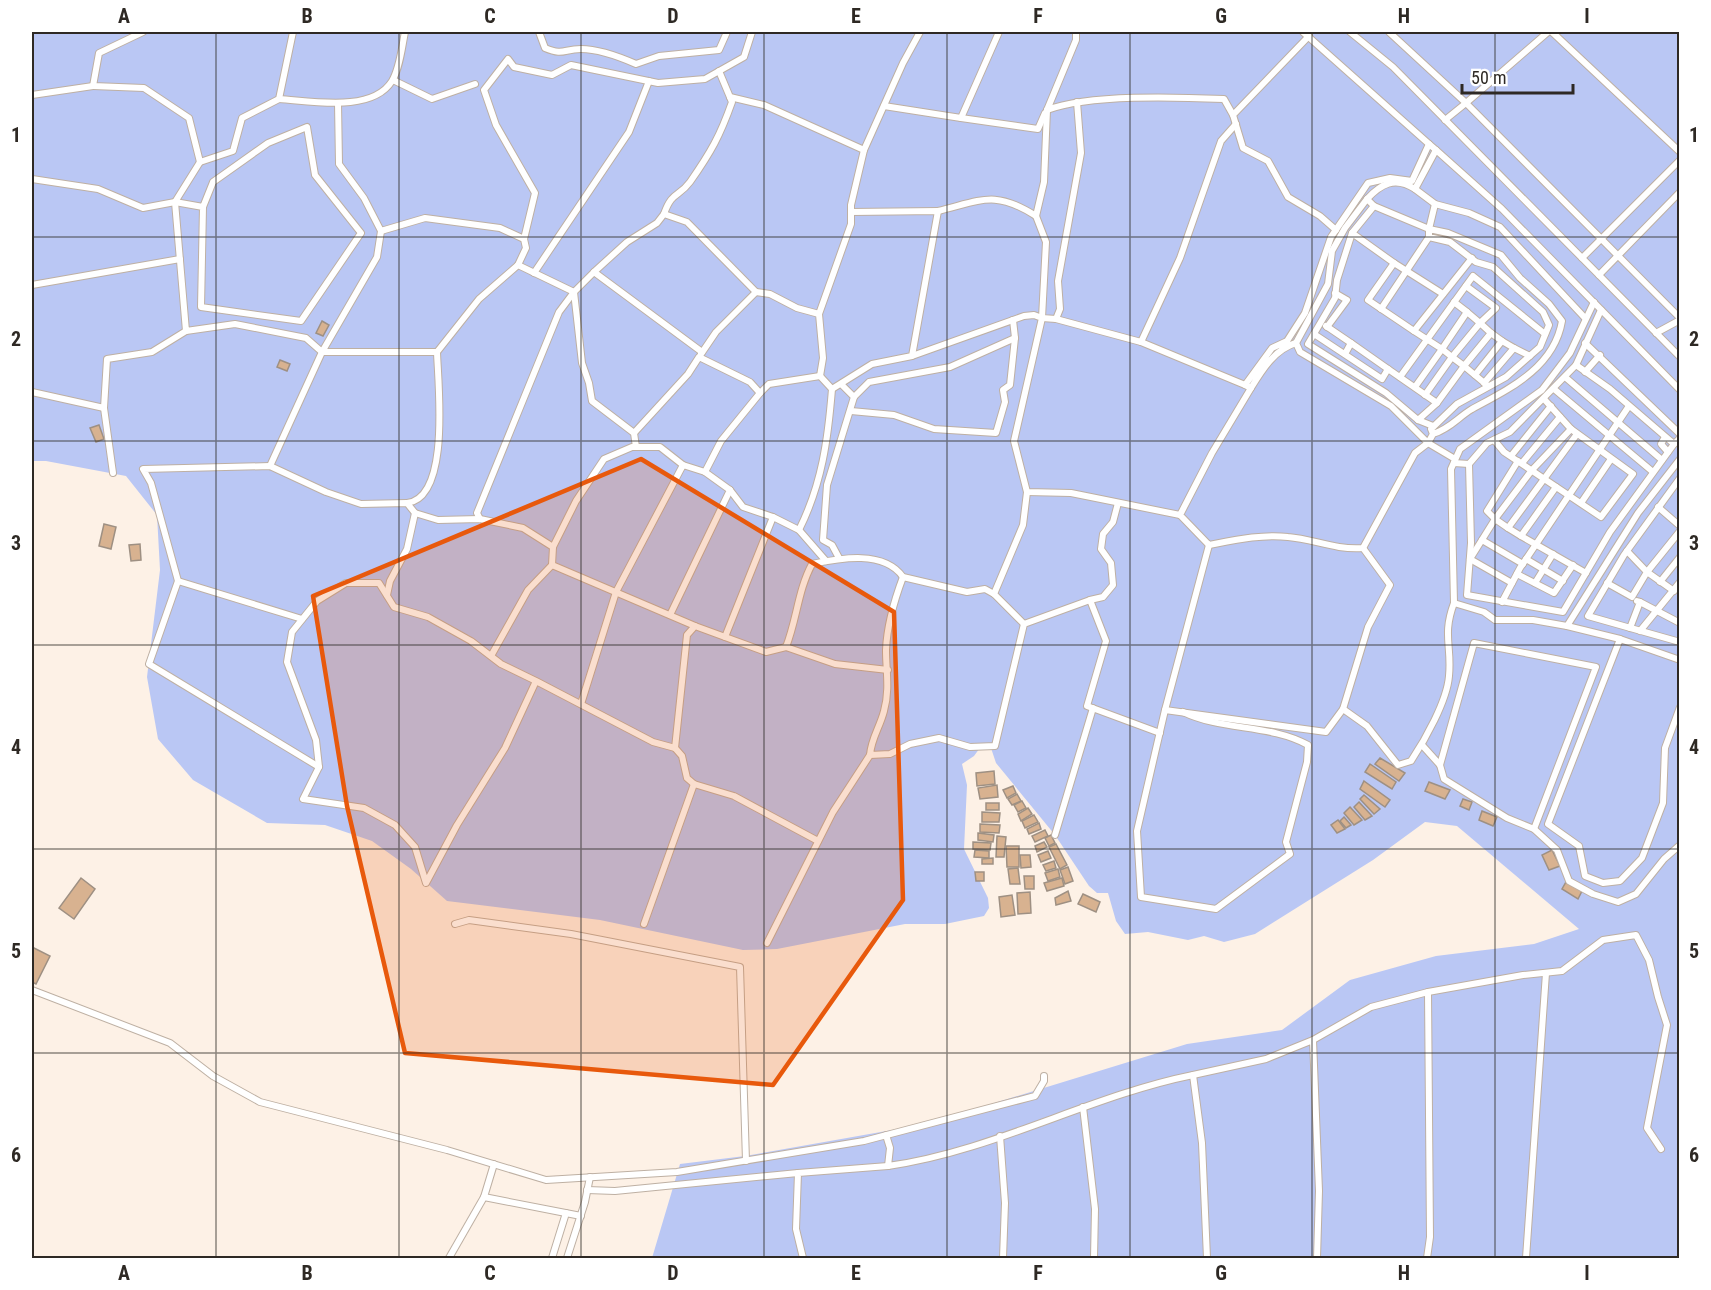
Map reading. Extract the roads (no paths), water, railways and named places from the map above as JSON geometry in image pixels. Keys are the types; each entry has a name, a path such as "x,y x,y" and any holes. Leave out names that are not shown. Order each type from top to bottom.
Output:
{"lane":[{"path":"93,86 99,53 143,32"},
{"path":"279,99 293,32"},
{"path":"186,332 175,202 200,162 233,151 242,118 279,99 338,104 378,96 393,80 405,32"},
{"path":"539,32 545,48 560,55 580,49 617,56 636,64 659,56 719,50 727,32"},
{"path":"319,767 149,664 178,581 150,483 143,469 270,466 318,489 361,504 415,502 429,487 436,467 439,413 437,352 479,299 518,265 526,248 524,239 535,193 496,125 484,90 508,59 514,67 552,75 571,65 649,81 705,79 744,57 752,32"},
{"path":"820,376 823,358 819,314 851,224 864,150 920,32"},
{"path":"961,117 999,32"},
{"path":"884,106 1038,129 1076,40 1076,32"},
{"path":"1350,32 1393,67 1680,357"},
{"path":"1389,32 1466,103 1680,319 1656,333"},
{"path":"1445,120 1548,32"},
{"path":"1552,32 1680,152"},
{"path":"1233,114 1306,34 1502,209 1680,390"},
{"path":"480,519 477,513 559,312 573,292 627,242 657,224 664,214 669,198 688,185 717,144 732,102 719,71"},
{"path":"393,80 432,99 475,84"},
{"path":"534,273 629,132 649,81"},
{"path":"32,95 93,86 144,88 189,118 200,162"},
{"path":"730,97 765,105 864,150"},
{"path":"1047,110 1068,102 1224,99 1233,114 1243,148 1268,161 1288,197 1320,216 1336,230"},
{"path":"1056,319 1060,309 1058,281 1081,153 1077,102"},
{"path":"270,466 322,352 377,257 381,231 364,198 339,164 338,104"},
{"path":"994,594 1023,525 1027,492 1014,441 1042,318 1046,242 1036,216 1044,182 1047,110"},
{"path":"1141,342 1180,258 1221,141 1236,124"},
{"path":"307,127 315,175 361,233 301,321 201,307 203,207 213,182 268,143 307,127"},
{"path":"1180,515 1248,386 1272,348 1287,341 1305,313 1331,237 1368,183 1390,178 1412,181 1430,144"},
{"path":"1415,189 1436,150"},
{"path":"1582,258 1602,241 1680,160"},
{"path":"32,179 98,189 143,208 175,202 203,207"},
{"path":"1248,386 1285,346 1296,343 1328,284 1332,251 1345,228 1380,185 1392,182 1415,189 1435,204 1470,213 1500,227 1585,318"},
{"path":"1599,276 1680,192"},
{"path":"852,213 938,211 989,198 1013,202 1036,216"},
{"path":"1363,548 1415,453 1428,443 1433,434 1449,429 1471,410 1516,386 1543,361 1560,333 1562,321 1549,304 1520,278 1500,255 1374,206 1367,199"},
{"path":"1381,309 1429,237 1435,204"},
{"path":"1374,206 1352,234 1336,280 1335,293 1308,344 1386,393 1418,420 1433,426"},
{"path":"912,356 938,211"},
{"path":"664,214 687,222 756,292 770,294 797,308 819,314"},
{"path":"381,231 425,218 500,228 524,239"},
{"path":"1352,234 1443,294"},
{"path":"1429,237 1450,242 1472,258 1493,267 1543,312 1549,325 1540,347 1506,376 1486,384 1457,404 1433,426 1431,429 1433,434"},
{"path":"1414,331 1472,258"},
{"path":"32,285 180,259"},
{"path":"1394,263 1368,300 1442,349 1486,384"},
{"path":"518,265 573,292"},
{"path":"594,272 701,355 750,382 760,393"},
{"path":"1400,377 1473,276 1545,334"},
{"path":"1425,395 1452,357 1480,323 1496,308 1466,286"},
{"path":"573,292 582,363 592,401 634,433 636,447"},
{"path":"634,433 688,374 716,332 756,292"},
{"path":"1327,327 1347,300 1335,293"},
{"path":"1454,302 1502,341 1530,356"},
{"path":"1343,709 1367,726 1398,765 1411,761 1422,745 1429,733 1449,678 1446,623 1454,603 1451,469 1454,461 1460,449 1542,390 1570,353 1594,302"},
{"path":"1585,342 1680,436 1610,532 1563,612 1467,595 1470,559 1469,464 1487,443 1510,432 1576,365 1585,342 1602,310"},
{"path":"1415,387 1467,312"},
{"path":"832,388 872,364 912,356 1013,320 1034,315 1141,342 1248,386"},
{"path":"851,411 894,415 934,429 996,433 1005,402 1003,390 1010,385 1015,339 1013,320"},
{"path":"1320,323 1437,403"},
{"path":"113,473 104,408 107,359 152,352 186,332 235,324 306,338 322,352 437,352"},
{"path":"1418,420 1437,403 1491,333"},
{"path":"1314,334 1382,379 1388,369"},
{"path":"839,558 832,545 823,540 827,485 854,397 868,382 950,367 1015,339"},
{"path":"1475,375 1502,341"},
{"path":"1296,343 1300,352 1390,406 1428,443 1454,461 1469,464"},
{"path":"1345,354 1351,343"},
{"path":"1486,384 1514,348"},
{"path":"1586,372 1599,355"},
{"path":"1576,365 1674,444"},
{"path":"799,530 814,499 829,433 832,388 820,376"},
{"path":"705,472 721,441 769,384 820,376"},
{"path":"1565,377 1662,460"},
{"path":"841,384 854,397"},
{"path":"1554,389 1653,472"},
{"path":"32,392 104,408"},
{"path":"1494,440 1511,456 1602,517 1633,474 1571,429 1544,399"},
{"path":"1584,414 1594,402"},
{"path":"1511,456 1551,406"},
{"path":"1502,602 1536,543 1629,406"},
{"path":"1560,417 1520,462 1487,511 1508,528 1586,573"},
{"path":"1470,559 1495,519 1532,470 1571,429"},
{"path":"1508,528 1577,434"},
{"path":"1665,437 1660,444 1668,452"},
{"path":"491,656 528,590 552,565 553,547 576,501 603,459 636,447 660,447 683,465 705,472 730,490 743,507 773,517 799,530 826,561"},
{"path":"1581,503 1611,459"},
{"path":"1567,626 1638,513 1680,459"},
{"path":"581,704 616,592 683,465"},
{"path":"1679,640 1588,616 1627,550 1680,478"},
{"path":"1521,536 1556,486"},
{"path":"670,615 730,490"},
{"path":"1027,492 1071,493 1180,515 1209,545"},
{"path":"1024,624 1103,597 1113,585 1111,563 1101,549 1103,534 1113,522 1118,502"},
{"path":"407,503 415,513 438,520 480,519 523,528 553,547"},
{"path":"1658,507 1680,526"},
{"path":"387,595 390,580 407,549 415,513"},
{"path":"725,637 773,517"},
{"path":"1632,597 1647,572 1680,531"},
{"path":"1209,545 1248,538 1290,537 1323,546 1363,548"},
{"path":"1482,540 1524,562 1544,569 1563,581"},
{"path":"1183,712 1200,721 1269,732 1298,739 1308,745 1307,762 1286,842 1290,854 1216,909 1141,897 1137,831 1165,710 1209,545"},
{"path":"1165,710 1326,732 1343,709 1368,627 1390,585 1363,548"},
{"path":"1627,550 1647,572 1674,591"},
{"path":"1535,583 1554,554"},
{"path":"1660,582 1680,557"},
{"path":"786,647 796,623 803,581 812,564 839,558 870,559 895,566 903,577 967,592 985,589 994,594 1024,624"},
{"path":"1470,559 1512,583"},
{"path":"552,565 695,626 766,652 786,647 835,664 888,670"},
{"path":"1517,574 1554,593 1573,565"},
{"path":"767,943 833,812 870,755 870,743 884,712 888,670 886,650 893,604 903,577"},
{"path":"178,581 302,619"},
{"path":"1640,631 1680,582"},
{"path":"536,681 505,748 457,825 426,883 415,847 395,825 364,808 303,799 319,767 316,740 287,662 292,632 317,601 346,583 379,583 394,608 428,617 536,681 653,742 675,748 682,756 687,778 693,784 734,796 818,841"},
{"path":"1607,583 1680,623"},
{"path":"1090,600 1106,641 1087,706 1160,733"},
{"path":"1629,628 1640,602"},
{"path":"1454,603 1484,612 1495,620 1533,620 1567,626 1620,639 1680,660"},
{"path":"870,755 890,754 910,744 939,738 970,747 995,746 1024,624"},
{"path":"675,748 687,635 695,626"},
{"path":"1620,639 1548,824 1579,846 1584,876 1603,883 1620,880 1642,858 1663,803 1665,748 1680,707"},
{"path":"1534,829 1596,667 1474,643 1440,765 1443,779 1507,818 1534,829 1557,850 1569,881 1593,894 1618,902 1636,894 1664,859 1680,846"},
{"path":"1055,835 1093,708"},
{"path":"1422,745 1440,765"},
{"path":"644,924 693,784"},
{"path":"455,924 469,920 571,934 740,967 746,1161"},
{"path":"587,1191 615,1191 888,1166 946,1154 1083,1107 1193,1075 1266,1059 1313,1040 1371,1007 1428,992 1562,971 1603,940 1636,934 1649,960 1667,1025 1647,1128 1661,1149"},
{"path":"1526,1258 1546,973"},
{"path":"32,990 170,1043 213,1076 260,1102 546,1180 677,1172 886,1135 1035,1096 1044,1081 1044,1076"},
{"path":"1427,1258 1430,1237 1428,992"},
{"path":"1313,1040 1319,1191 1317,1258"},
{"path":"1193,1075 1202,1143 1207,1258"},
{"path":"1083,1107 1095,1209 1094,1258"},
{"path":"886,1135 890,1148 888,1166"},
{"path":"1000,1136 1005,1203 1003,1258"},
{"path":"449,1258 484,1197 494,1164"},
{"path":"798,1173 796,1229 803,1258"},
{"path":"567,1258 581,1216 590,1177"},
{"path":"484,1197 581,1216"},
{"path":"552,1258 566,1213"}],"water":[{"path":"32,32 1679,32 1679,1258 652,1258 680,1164 745,1156 926,1124 1187,1044 1282,1030 1350,980 1436,956 1534,944 1579,929 1457,826 1425,822 1373,860 1255,934 1224,942 1204,936 1188,940 1148,932 1125,934 1116,921 1108,893 1097,893 1089,886 1055,835 996,763 990,745 982,745 974,756 962,764 967,785 964,849 988,898 989,908 984,916 945,924 905,924 777,949 743,950 600,920 447,901 411,869 372,841 325,825 267,823 193,780 158,739 147,677 160,570 157,515 126,476 46,461 32,461"}]}
